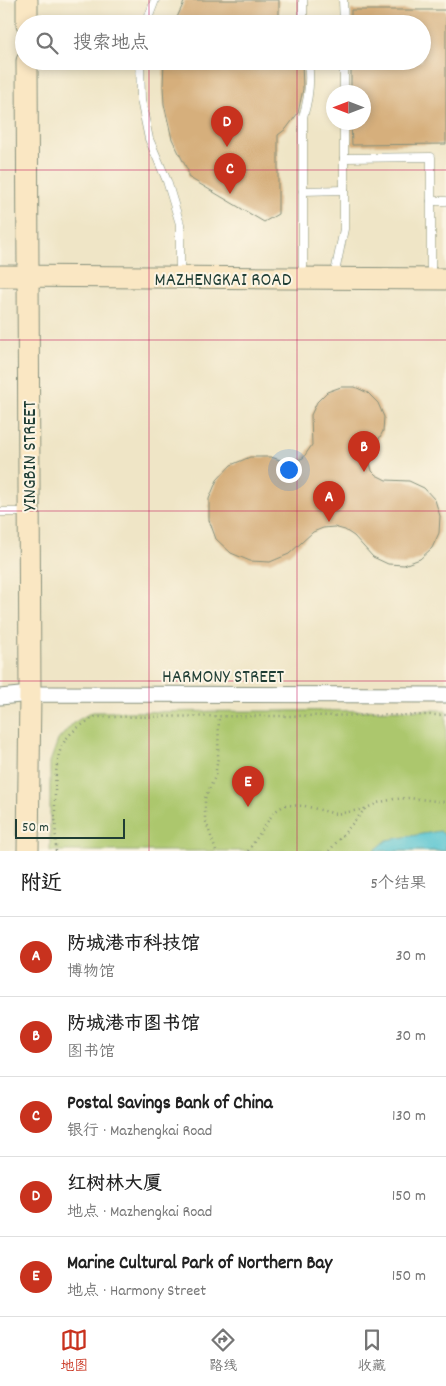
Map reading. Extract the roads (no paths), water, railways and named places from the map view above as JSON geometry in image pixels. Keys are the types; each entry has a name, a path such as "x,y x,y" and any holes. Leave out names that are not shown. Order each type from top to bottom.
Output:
{"main road":[{"path":"27,0 27,15"},
{"name":"YINGBIN STREET","path":"27,70 30,694 28,851"},
{"name":"MAZHENGKAI ROAD","path":"0,276 439,279"}],"street":[{"name":"HARMONY STREET","path":"0,697 30,694 446,696"}],"lane":[{"path":"149,15 155,0"},
{"path":"303,0 303,15"},
{"path":"344,0 344,15"},
{"path":"140,70 141,100 149,139 167,181 180,224 180,277"},
{"path":"303,278 303,117 311,82 309,70"},
{"path":"344,70 344,85"},
{"path":"333,278 344,230 344,130"},
{"path":"344,158 431,157 431,201 439,279"},
{"path":"303,191 344,190"},
{"path":"431,201 446,201"},
{"path":"0,512 29,512"}],"water":[{"path":"440,831 446,836 446,851 374,851 387,840"}],"place":[{"name":"红树林大厦","path":"227,147"},
{"name":"Postal Savings Bank of China","path":"230,194"},
{"name":"防城港市图书馆","path":"364,472"},
{"name":"防城港市科技馆","path":"329,522"},
{"name":"Marine Cultural Park of Northern Bay","path":"248,807"}]}
